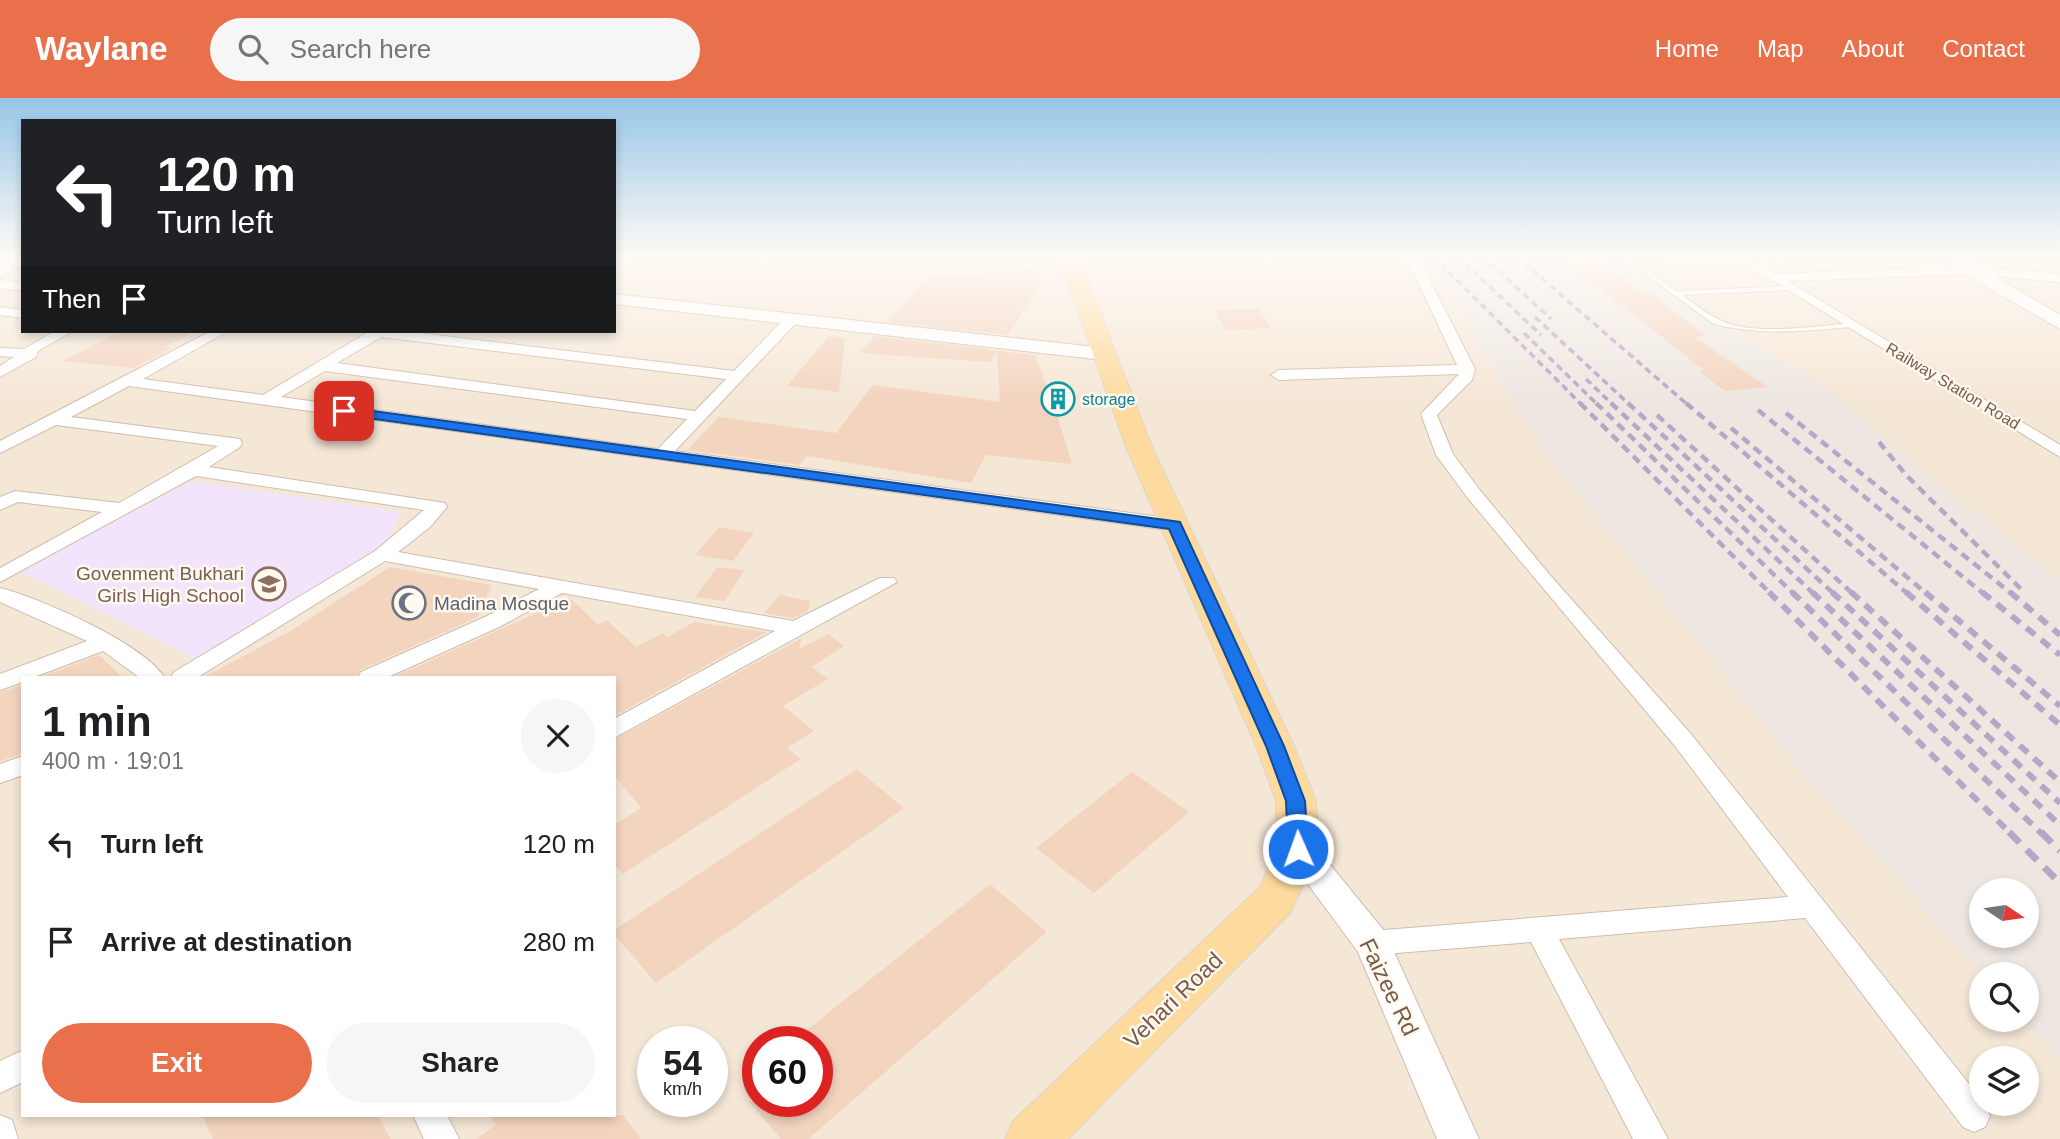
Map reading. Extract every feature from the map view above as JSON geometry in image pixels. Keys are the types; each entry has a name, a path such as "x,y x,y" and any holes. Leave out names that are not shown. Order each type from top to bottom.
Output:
{"main road":[{"path":"1086,304 1139,447 1275,746 1296,801 1298,849"},
{"path":"2027,304 2060,323"},
{"name":"Vehari Road","path":"1031,1139 1276,899 1298,849"}],"street":[{"path":"653,304 1104,354"},
{"path":"1435,304 1467,369 1467,377 1429,414 1445,455 1542,578 1684,740 1969,1109"},
{"name":"Railway Station Road","path":"1816,304 2060,452"},
{"path":"0,311 21,314"},
{"path":"663,454 791,320"},
{"path":"31,354 31,349 62,333"},
{"path":"0,448 217,333"},
{"path":"267,400 377,333"},
{"path":"387,333 738,376"},
{"path":"0,352 31,354"},
{"path":"0,372 31,354"},
{"path":"322,366 700,416"},
{"path":"1279,375 1467,369"},
{"path":"127,381 1175,525"},
{"path":"0,576 193,470 234,443 54,419"},
{"path":"184,676 382,555 423,523 438,507 193,470"},
{"path":"0,504 15,496 121,509"},
{"path":"382,555 796,628"},
{"path":"616,729 796,628 887,582"},
{"path":"371,676 492,622 560,586"},
{"path":"0,594 69,624 140,665 152,676"},
{"path":"0,682 103,643"},
{"path":"0,774 21,766"},
{"name":"Faizee Rd","path":"1298,849 1372,943 1458,1139"},
{"path":"1372,943 1814,906"},
{"path":"1539,929 1651,1139"},
{"path":"0,1078 21,1066"},
{"path":"430,1117 442,1139"},
{"path":"0,1131 1,1139"}],"lane":[{"path":"1690,304 1717,322 1742,329 1852,325"}],"shaded area":[{"path":"0,304 21,304 21,333 616,333 616,304 2060,304 2060,1139 0,1139"},
{"path":"1451,304 1685,304 1832,390 1913,463 2060,579 2060,1061 2035,1032 2039,1032 2039,962 1971,962 1796,765 1549,458"},
{"path":"191,481 401,512 385,546 195,659 20,571"}],"building":[{"path":"904,304 1029,304 1008,335 888,322"},
{"path":"1620,304 1664,304 1707,336 1694,337 1768,387 1725,391 1699,371 1705,371"},
{"path":"1259,309 1271,328 1225,330 1215,310"},
{"path":"117,333 192,333 165,347 173,347 134,368 63,361"},
{"path":"829,336 845,338 839,392 787,386"},
{"path":"875,336 1035,355 1047,387 1059,386 1067,411 1056,411 1072,464 986,455 971,483 807,456 799,465 687,450 719,417 836,433 873,385 1000,402 997,352 990,362 860,353"},
{"path":"719,527 754,533 733,561 695,555"},
{"name":"Madina Mosque","path":"390,567 492,585 478,617 360,670 356,676 206,676 292,630"},
{"path":"717,567 745,570 724,601 695,597"},
{"path":"780,595 810,601 808,611 793,618 764,613"},
{"path":"570,598 598,625 607,620 636,647 663,633 667,637 694,622 767,632 616,715 616,676 396,676"},
{"path":"828,634 844,646 812,667 828,679 783,706 814,731 787,748 801,759 623,874 616,866 616,824 641,808 616,777 616,739 802,638 799,649"},
{"path":"99,655 121,676 44,676"},
{"path":"21,686 21,755 0,761 0,692"},
{"path":"857,769 904,808 656,983 616,936 616,929"},
{"path":"1132,772 1189,812 1094,893 1036,848"},
{"path":"990,884 1047,932 808,1139 781,1139 762,1117 833,1117 833,1026 812,1026"},
{"path":"623,1115 641,1139 476,1139 496,1125 490,1117"},
{"path":"203,1117 378,1117 391,1139 213,1139"}],"railway":[{"path":"1481,304 2060,883"},
{"path":"1508,304 1541,335"},
{"path":"1534,304 1551,319"},
{"path":"1571,304 1688,405"},
{"path":"1535,317 1630,405"},
{"path":"1524,333 1598,405"},
{"path":"1586,379 1613,405"},
{"path":"1596,403 1794,594"},
{"path":"1611,403 1814,594"},
{"path":"1628,403 1834,594"},
{"path":"1686,403 1908,594"},
{"path":"1758,410 1984,594"},
{"path":"1786,413 2012,594"},
{"path":"1657,415 1853,594"},
{"path":"1731,428 1927,594"},
{"path":"1879,442 1906,475 2022,590"},
{"path":"1792,592 2042,834"},
{"path":"1812,592 2060,825"},
{"path":"1832,592 2060,803"},
{"path":"1851,592 2060,782"},
{"path":"1906,592 2060,725"},
{"path":"1925,592 2060,706"},
{"path":"1982,592 2060,655"},
{"path":"2010,592 2060,635"},
{"path":"2041,832 2060,851"}],"place":[{"name":"storage","path":"1058,399"},
{"name":"Govenment Bukhari Girls High School","path":"269,584"},
{"name":"Madina Mosque","path":"409,603"}],"route":[{"path":"344,411 1175,525 1275,746 1296,801 1298,849"}]}
